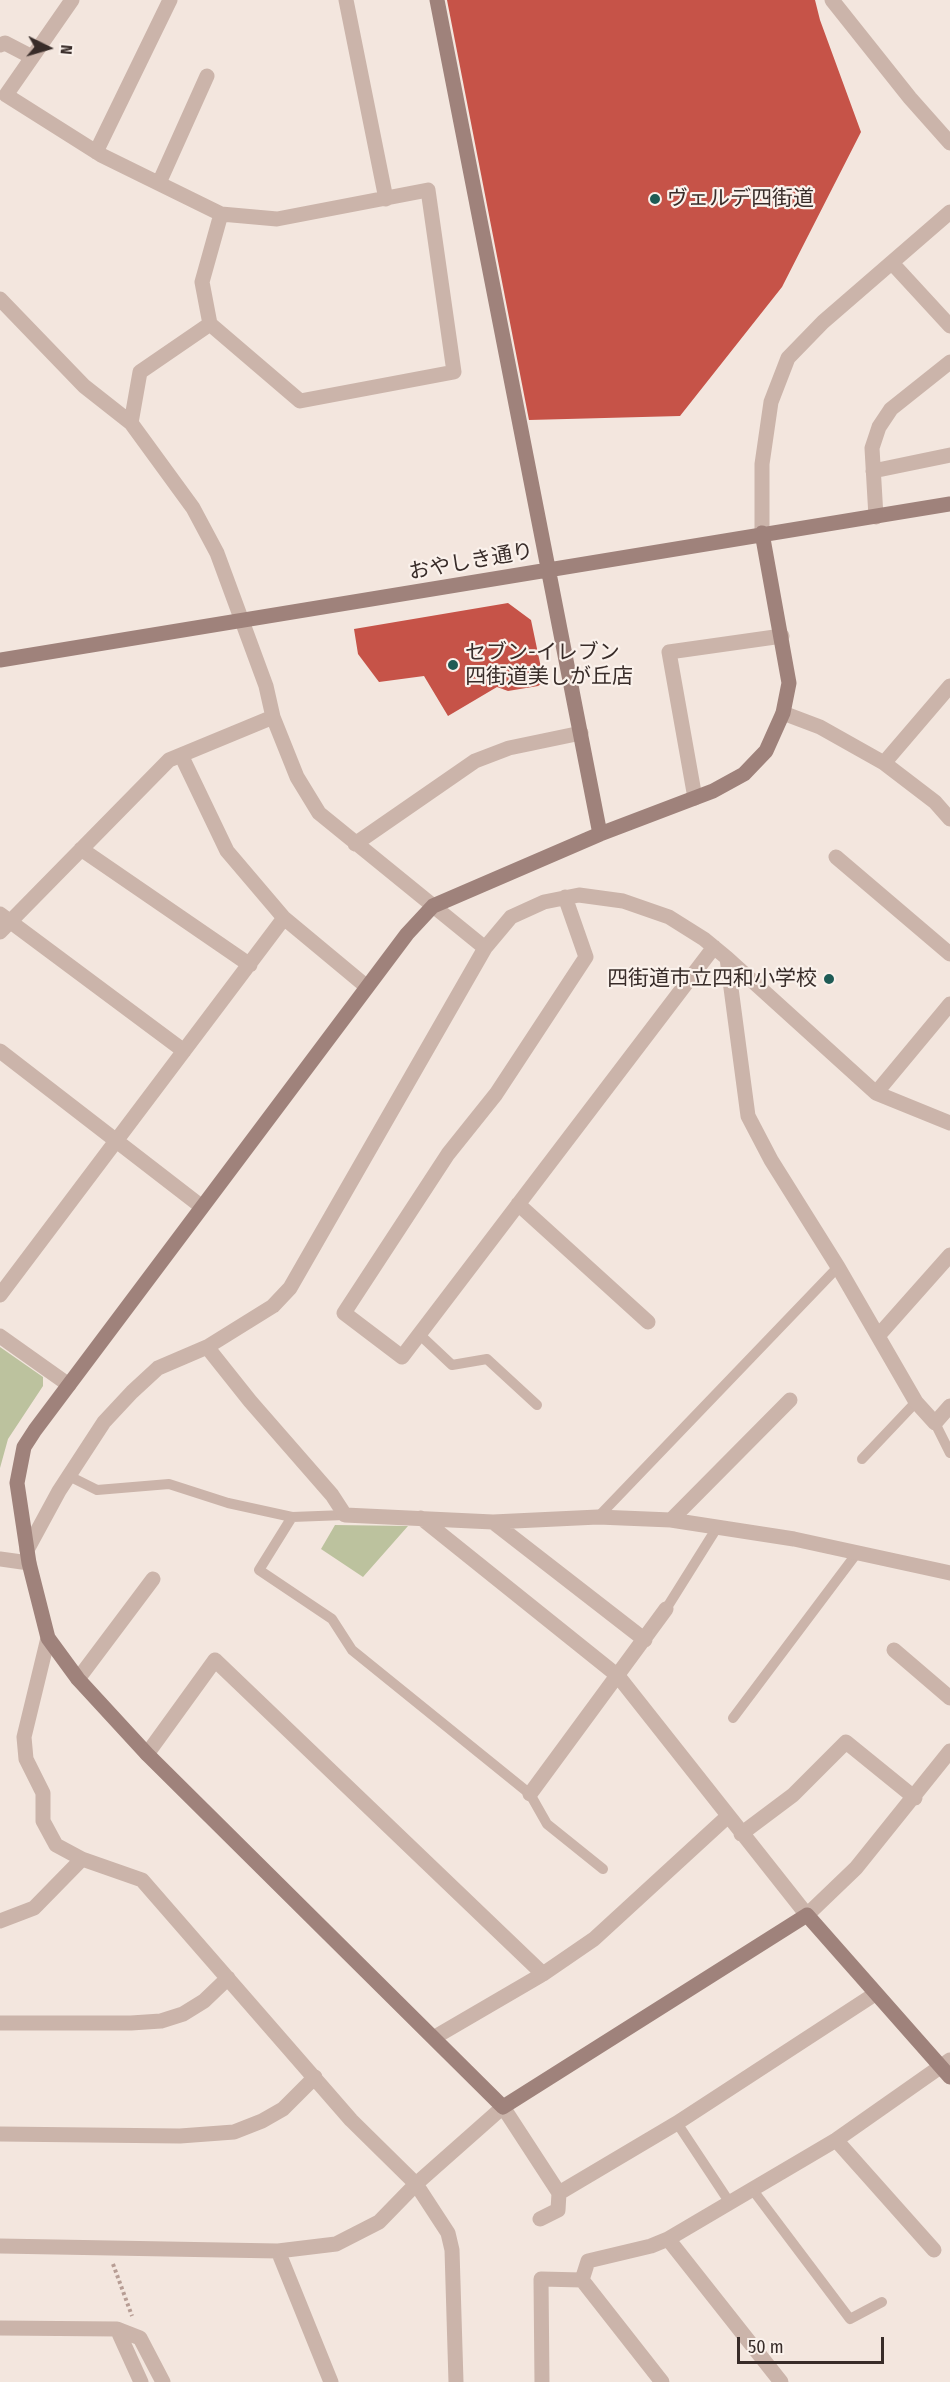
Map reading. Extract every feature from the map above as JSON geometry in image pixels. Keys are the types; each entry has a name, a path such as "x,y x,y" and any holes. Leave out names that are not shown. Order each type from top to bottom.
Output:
{"street":[{"path":"72,0 6,95 96,152 221,214 277,219 428,190 454,372 300,401 210,324 202,282 221,214"},
{"path":"96,152 170,0"},
{"path":"346,0 386,199"},
{"path":"436,0 600,834"},
{"path":"832,0 950,143"},
{"path":"0,45 5,43 32,57"},
{"path":"159,183 207,76"},
{"path":"540,2219 558,2210 559,2193 503,2107 435,2037 147,1754 78,1679 48,1638 28,1557 17,1483 20,1461 24,1447 69,1385 407,934 434,906 600,834 695,798 744,774 765,751 783,713 789,682 762,533 762,464 771,402 788,358 823,322 950,212"},
{"path":"891,263 950,326"},
{"path":"0,299 84,386 131,423 193,508 217,553 240,622 266,686 273,717 297,777 319,813 484,948"},
{"path":"131,423 140,372 210,324"},
{"path":"876,517 872,448 885,418 891,409 950,362"},
{"path":"873,471 950,455"},
{"name":"おやしき通り","path":"0,660 240,622 762,533 950,504"},
{"path":"695,798 669,652 782,636"},
{"path":"884,762 950,686"},
{"path":"783,713 820,727 884,762 935,802 950,819"},
{"path":"184,1051 3,922 81,849 169,760 273,717"},
{"path":"355,844 474,761 509,748 581,733"},
{"path":"181,755 227,851 284,918 367,987"},
{"path":"81,849 250,965"},
{"path":"836,857 950,954"},
{"path":"28,1557 69,1476 104,1422 132,1392 158,1368 207,1347 273,1306 290,1287 484,948 511,917 544,902 579,895 623,901 669,917 727,958 876,1093 950,1123"},
{"path":"565,897 586,957 496,1094 448,1154 344,1313 402,1357 714,947"},
{"path":"0,1295 284,918"},
{"path":"727,958 748,1116 771,1160 838,1267 916,1402 935,1422 950,1406"},
{"path":"876,1093 950,1004"},
{"path":"0,1051 202,1207"},
{"path":"518,1204 648,1322"},
{"path":"878,1336 950,1255"},
{"path":"0,1336 69,1385"},
{"path":"207,1347 250,1401 332,1495 345,1515 493,1522 598,1517 670,1520 718,1526 950,1573"},
{"path":"670,1520 790,1400"},
{"path":"421,1518 618,1676 807,1915 876,1994 947,2068 836,2140 668,2239 651,2246 588,2261 582,2280"},
{"path":"493,1522 645,1640"},
{"path":"0,1558 28,1557"},
{"path":"78,1679 153,1580"},
{"path":"530,1794 666,1609"},
{"path":"48,1638 24,1737 26,1759 43,1793 43,1821 56,1845 82,1859 142,1880 351,2120 416,2184 448,2233 452,2250 456,2382"},
{"path":"894,1650 950,1698"},
{"path":"147,1754 215,1660 543,1974"},
{"path":"741,1834 793,1794 846,1742 915,1797"},
{"path":"0,2246 278,2251 336,2244 359,2235 379,2222 416,2184 503,2107 807,1915 856,1868 950,1751"},
{"path":"435,2037 543,1974 594,1939 728,1817"},
{"path":"0,1921 34,1908 82,1859"},
{"path":"0,2022 131,2023 161,2020 183,2014 204,2001 228,1978"},
{"path":"559,2193 676,2123 876,1994"},
{"path":"0,2134 180,2136 234,2132 284,2109 315,2077"},
{"path":"836,2140 934,2250"},
{"path":"668,2239 780,2382"},
{"path":"278,2251 332,2382"},
{"path":"542,2382 541,2279 582,2280"},
{"path":"582,2280 662,2382"},
{"path":"0,2328 117,2330 140,2338 163,2382"},
{"path":"117,2330 141,2382"}],"lane":[{"path":"598,1517 838,1267"},
{"path":"419,1334 452,1365 487,1359 537,1405"},
{"path":"862,1459 916,1402"},
{"path":"935,1422 950,1453"},
{"path":"69,1476 97,1490 169,1484 228,1503 292,1516 345,1515"},
{"path":"292,1516 259,1570 332,1619 352,1650 530,1794 547,1824 603,1869"},
{"path":"666,1609 718,1526"},
{"path":"733,1718 857,1553"},
{"path":"676,2123 730,2203"},
{"path":"752,2189 850,2319 882,2302"}],"path":[{"path":"108,2249 140,2338"}],"green space":[{"path":"0,1347 43,1377 43,1386 8,1439 0,1468"},
{"path":"335,1525 408,1526 363,1577 321,1549"}],"building":[{"name":"ヴェルデ四街道","path":"447,0 815,0 820,20 861,132 782,287 680,416 529,420"},
{"name":"セブン-イレブン 四街道美しが丘店","path":"508,603 531,620 544,682 538,686 508,691 497,687 448,716 424,676 379,682 358,654 354,629"}],"place":[{"name":"ヴェルデ四街道","path":"655,199"},
{"name":"セブン-イレブン 四街道美しが丘店","path":"453,665"},
{"name":"四街道市立四和小学校","path":"829,979"}]}
